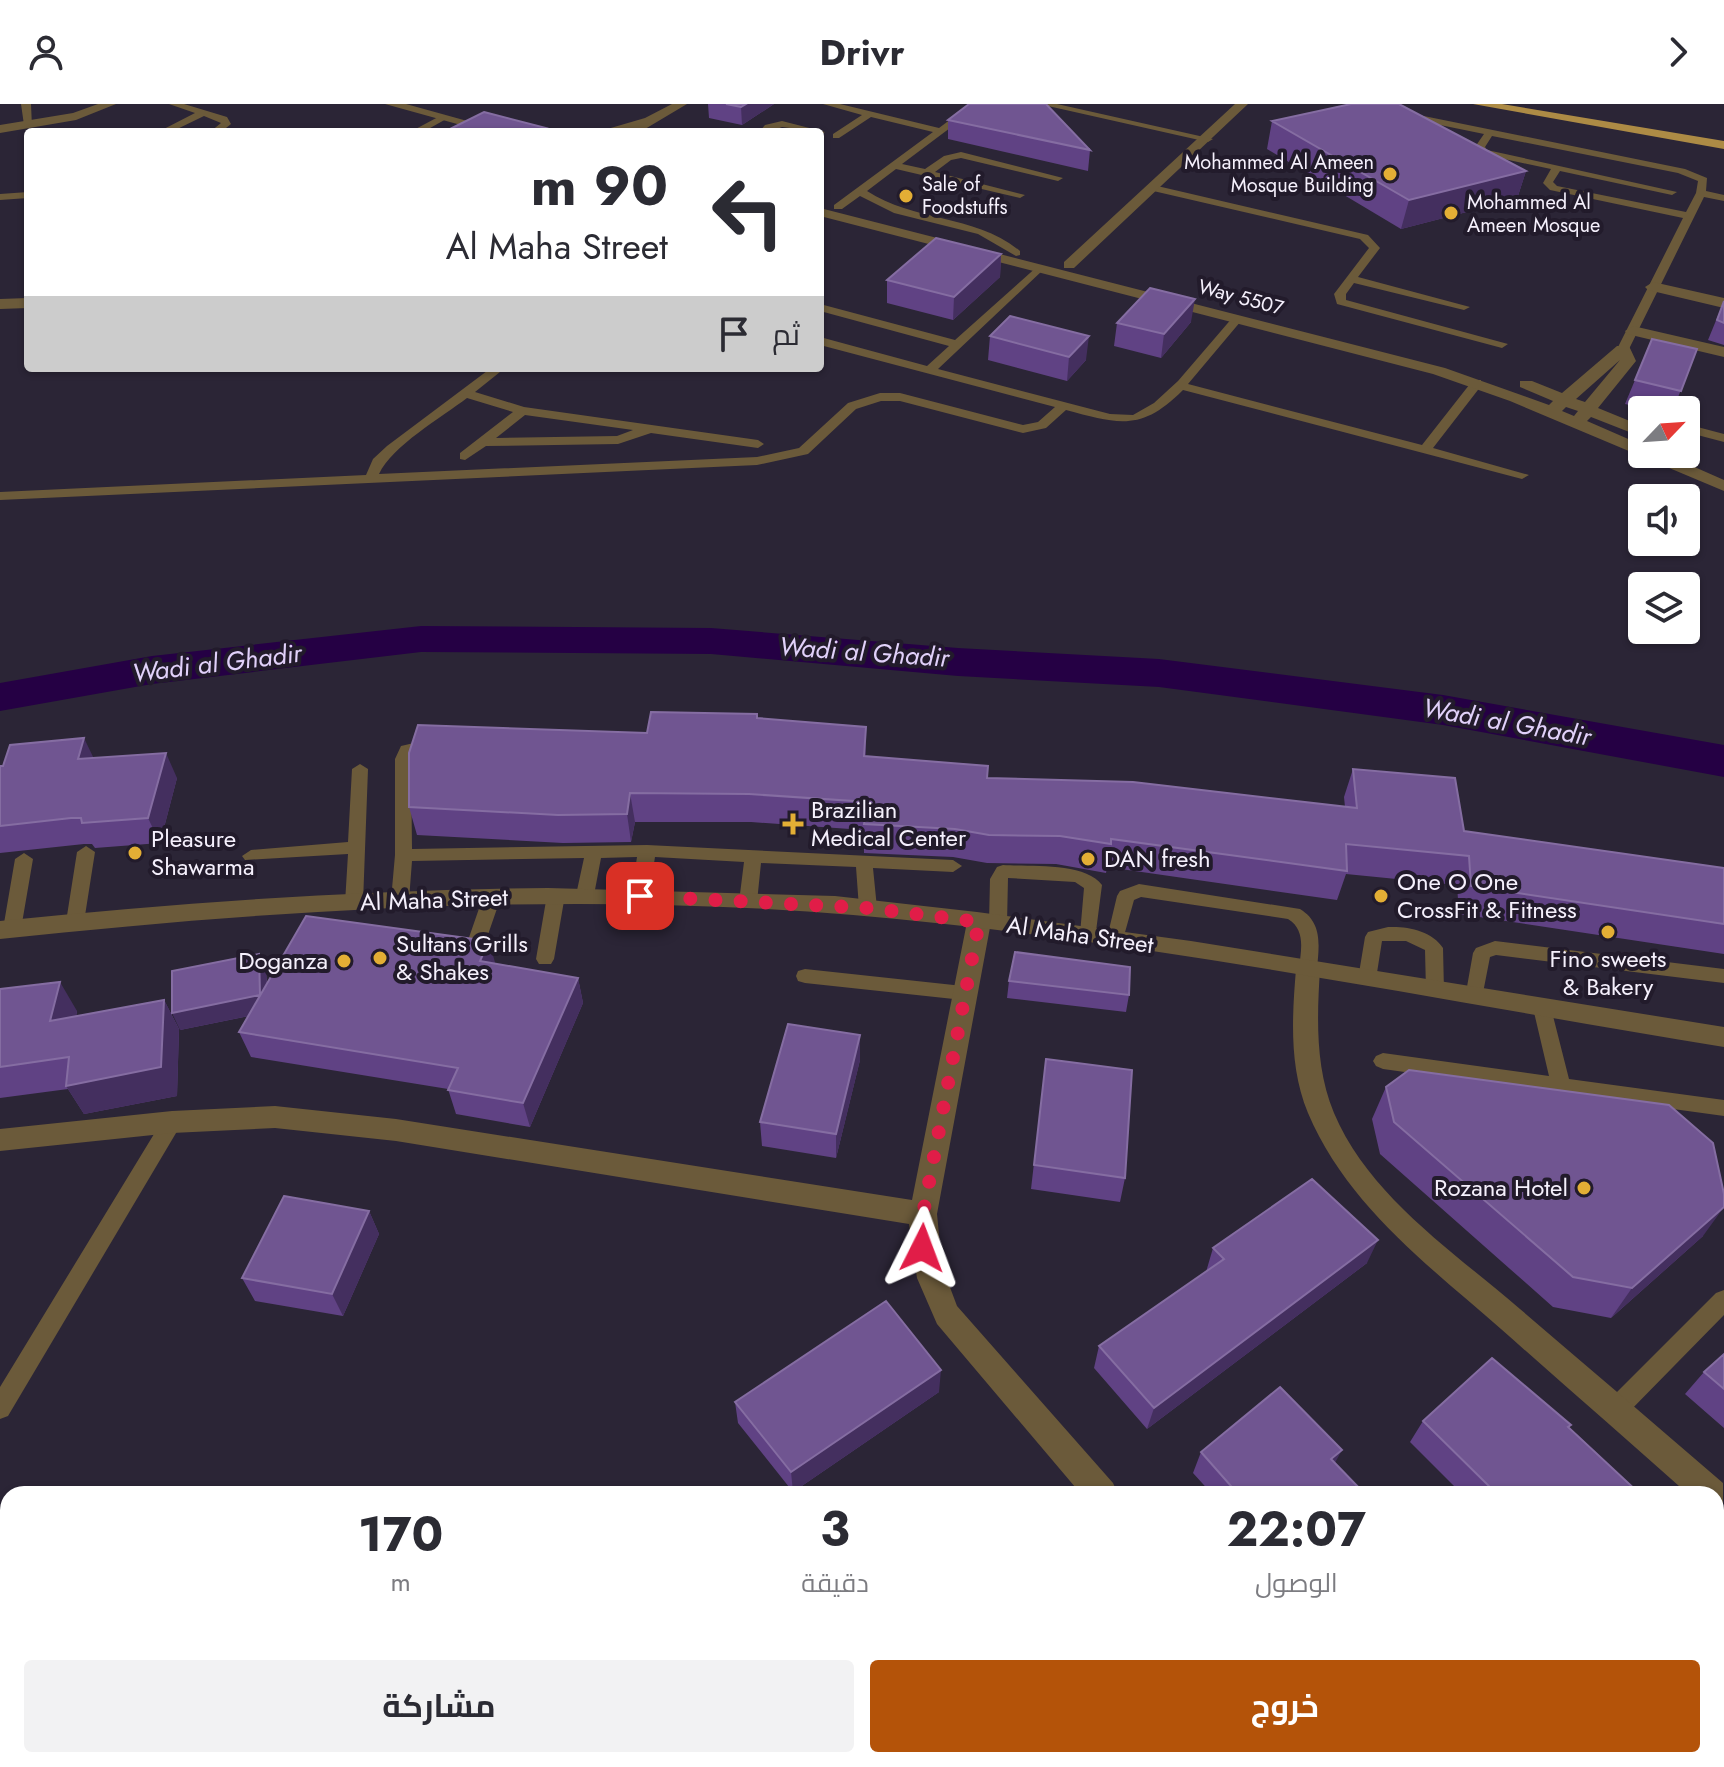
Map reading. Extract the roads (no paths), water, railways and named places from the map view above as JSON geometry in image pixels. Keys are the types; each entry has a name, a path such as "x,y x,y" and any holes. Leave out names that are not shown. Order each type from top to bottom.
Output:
{"main road":[{"path":"1479,104 1724,145"},
{"path":"1708,127 1724,130"}],"street":[{"path":"0,129 76,116 110,104"},
{"path":"391,104 470,128"},
{"path":"431,104 521,128"},
{"path":"654,126 681,104"},
{"path":"654,126 701,104"},
{"path":"1069,265 1208,139 1242,104"},
{"name":"Way 5507","path":"824,204 1434,356 1568,399 1628,426"},
{"name":"Way 5507","path":"824,213 1477,383 1628,445"},
{"path":"1653,287 1724,303"},
{"path":"0,293 24,292"},
{"path":"0,304 24,303"},
{"path":"1633,331 1724,352"},
{"path":"1550,411 1568,399 1613,354 1623,349 1628,361 1591,410 1576,422"},
{"path":"1700,458 1724,469"},
{"path":"1682,468 1724,486"},
{"name":"Al Maha Street","path":"6,930 160,912 556,895 640,896 868,908 1116,938 1724,1037"},
{"path":"988,922 963,993 923,1214 922,1248 930,1282 947,1315 1095,1486"},
{"path":"1308,969 1304,1044 1319,1109 1338,1149 1366,1189 1403,1226 1702,1486"},
{"path":"0,1140 172,1122 275,1117 332,1122 923,1214"}],"lane":[{"path":"26,104 29,125"},
{"path":"174,104 226,121 219,128"},
{"path":"828,104 940,131"},
{"path":"838,207 977,104"},
{"path":"1044,104 1208,139"},
{"path":"171,128 205,112"},
{"path":"1397,113 1691,173 1703,180 1701,193 1623,349"},
{"path":"824,142 870,114"},
{"path":"423,128 443,118"},
{"path":"770,128 777,124 798,128"},
{"path":"1490,132 1480,147 1484,152 1672,192"},
{"path":"824,133 836,136"},
{"path":"927,173 956,155 1058,178"},
{"path":"894,165 1020,195"},
{"path":"1558,167 1548,183 1554,188 1688,216"},
{"path":"1153,188 1364,237 1375,248 1339,298 1346,305 1502,344"},
{"path":"860,191 898,213 998,237 1016,253"},
{"path":"1701,193 1724,198"},
{"path":"0,197 24,195"},
{"path":"930,370 1039,268"},
{"path":"1352,279 1464,307"},
{"path":"824,308 958,345"},
{"path":"824,342 1063,406 1111,418 1130,419 1146,414 1178,385 1237,319"},
{"path":"370,480 384,455 493,372"},
{"path":"1425,450 1477,383"},
{"path":"1178,385 1522,475"},
{"path":"464,393 522,411 758,444"},
{"path":"0,496 706,464 791,455 812,445 852,406 880,397 900,397 1023,429 1042,425 1063,406"},
{"path":"465,456 522,411"},
{"path":"484,442 618,440 650,429"},
{"path":"1700,432 1724,438"},
{"path":"706,464 718,438"},
{"path":"400,900 404,855 403,759 407,750 417,746 445,745"},
{"path":"354,903 360,769"},
{"path":"251,856 356,847"},
{"path":"585,895 594,850"},
{"path":"404,855 647,851 953,866"},
{"path":"640,896 647,851"},
{"path":"75,922 86,852"},
{"path":"748,902 753,854"},
{"path":"6,930 24,859"},
{"path":"864,860 868,908"},
{"path":"988,922 1003,871 1079,876 1093,885 1089,934"},
{"path":"1116,938 1126,896 1139,890 1283,911 1302,917 1308,924 1311,932 1308,969"},
{"path":"545,959 556,895"},
{"path":"474,949 492,897"},
{"path":"1367,979 1374,937 1385,933 1418,938 1434,948 1435,991"},
{"path":"1474,998 1482,953 1495,948 1724,976"},
{"path":"805,976 963,993"},
{"path":"1542,1008 1561,1086"},
{"path":"1383,1061 1724,1108"},
{"path":"0,1408 172,1122"},
{"path":"1615,1410 1724,1300"}],"waterway":[{"name":"Wadi al Ghadir","path":"0,697 152,670 421,639 711,641 958,662 1159,673 1443,710 1724,761"}],"place":[{"name":"Mohammed Al Ameen Mosque Building","path":"1390,174"},
{"name":"Sale of Foodstuffs","path":"906,196"},
{"name":"Mohammed Al Ameen Mosque","path":"1451,213"},
{"name":"Brazilian Medical Center","path":"793,824"},
{"name":"Pleasure Shawarma","path":"135,853"},
{"name":"DAN fresh","path":"1088,859"},
{"name":"One O One CrossFit & Fitness","path":"1381,896"},
{"name":"Fino sweets & Bakery","path":"1608,932"},
{"name":"Sultans Grills & Shakes","path":"380,958"},
{"name":"Doganza","path":"344,961"},
{"name":"Rozana Hotel","path":"1584,1188"}]}
